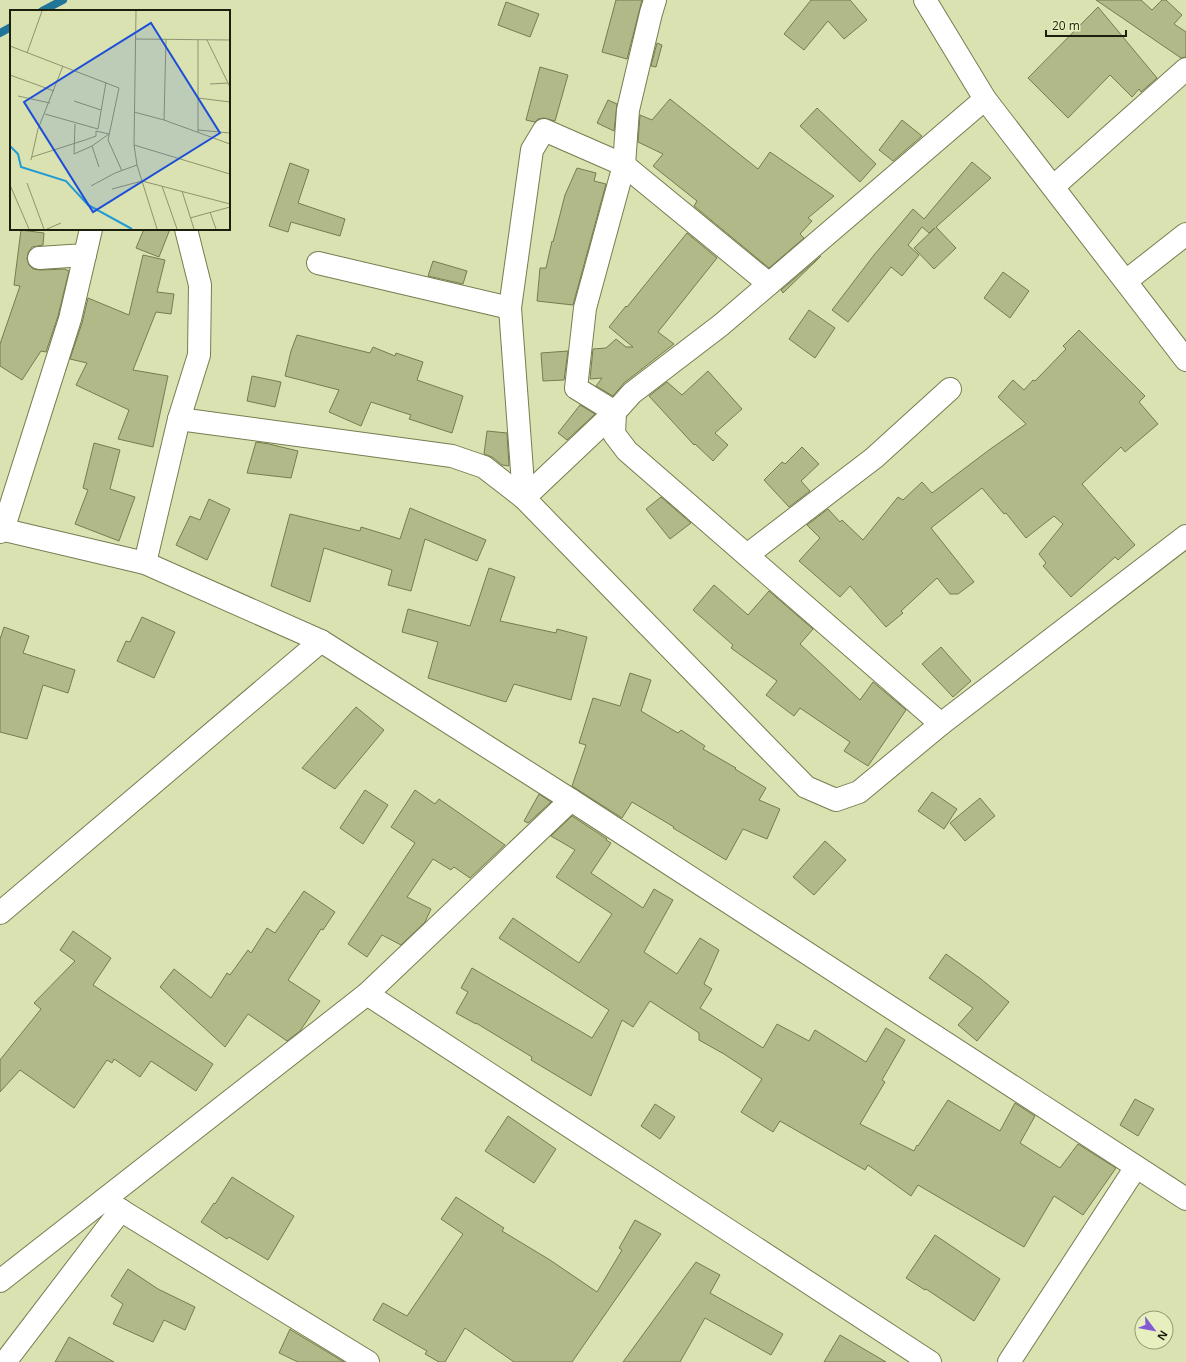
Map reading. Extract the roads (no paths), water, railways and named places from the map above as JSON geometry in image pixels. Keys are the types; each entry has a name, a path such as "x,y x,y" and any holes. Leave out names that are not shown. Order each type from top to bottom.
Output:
{"street":[{"path":"615,412 576,388 585,308 624,166 628,110 650,13 655,0"},
{"path":"925,0 985,99 1186,360"},
{"path":"1053,188 1186,69"},
{"path":"524,498 615,412 632,393 721,325 985,99"},
{"path":"524,498 510,308 532,150 544,130 624,166 769,284"},
{"path":"91,230 70,319 1,530 145,563 321,641 572,800 1186,1199"},
{"path":"145,563 179,419 199,355 200,285 186,230"},
{"path":"1126,281 1186,234"},
{"path":"39,258 86,255"},
{"path":"318,263 510,308"},
{"path":"747,555 874,458 950,389"},
{"path":"615,412 614,434 627,451 941,724"},
{"path":"179,419 452,456 484,466 524,498 806,787 836,800 859,792 941,724 1186,536"},
{"path":"0,913 321,641"},
{"path":"0,1281 112,1205 367,994 572,800"},
{"path":"367,994 930,1362"},
{"path":"1009,1362 1136,1167"},
{"path":"5,1362 112,1205"},
{"path":"112,1205 368,1362"}],"waterway":[{"path":"44,10 63,0"},
{"path":"0,33 10,28"}]}
